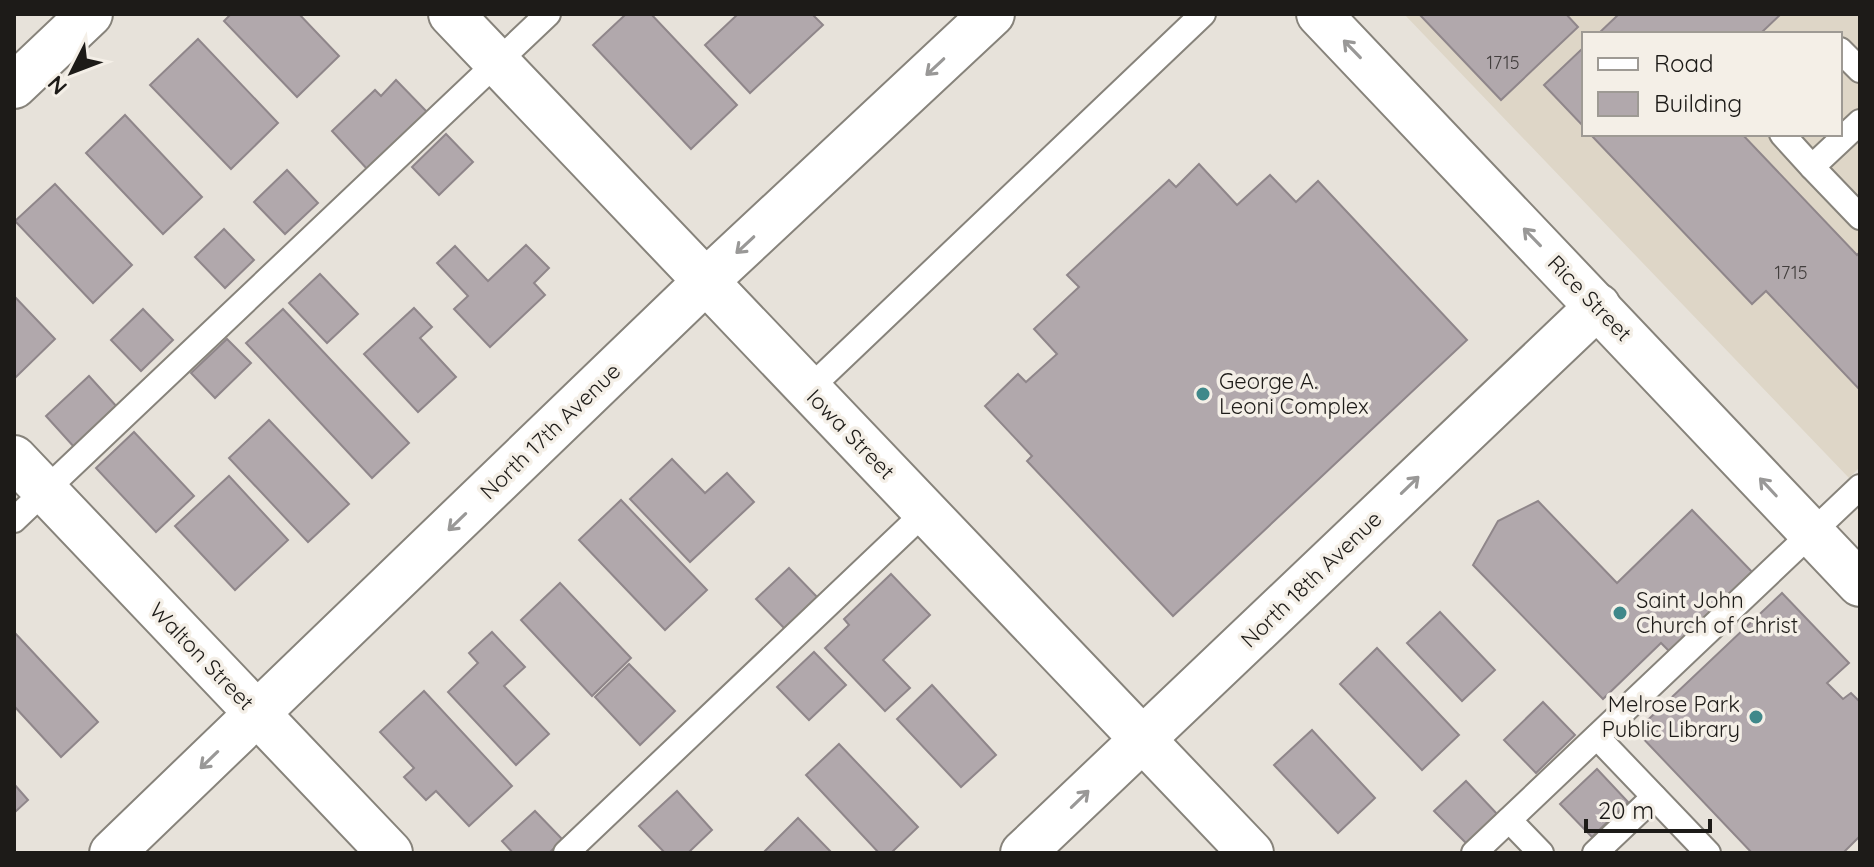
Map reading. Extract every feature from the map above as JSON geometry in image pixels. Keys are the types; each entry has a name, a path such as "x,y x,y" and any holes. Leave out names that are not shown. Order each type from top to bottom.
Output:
{"street":[{"path":"14,86 90,14"},
{"name":"Iowa Street","path":"451,14 1251,853"},
{"name":"North 17th Avenue","path":"112,853 706,281 992,14"},
{"name":"Rice Street","path":"1319,14 1860,584"},
{"name":"North 18th Avenue","path":"1023,853 1598,306"},
{"name":"Walton Street","path":"14,458 29,505 257,714 390,853"}],"lane":[{"path":"29,505 548,14"},
{"path":"809,389 1203,14"},
{"path":"1842,52 1860,70"},
{"path":"1812,167 1860,122"},
{"path":"1784,136 1860,217"},
{"path":"1474,853 1860,487"},
{"path":"566,853 925,512"},
{"path":"1597,737 1708,853"},
{"path":"1595,853 1654,797"},
{"path":"1509,820 1541,853"}],"shaded area":[{"path":"1404,14 1860,14 1860,467 1849,478"}],"building":[{"path":"231,14 299,14 339,56 297,97 224,21"},
{"path":"626,14 651,14 737,105 691,149 593,45"},
{"path":"738,14 812,14 823,25 750,93 705,45"},
{"path":"1419,14 1566,14 1578,27 1501,100"},
{"path":"1619,14 1781,14 1762,32 1600,32"},
{"path":"198,39 278,123 231,169 150,85"},
{"path":"1582,49 1582,125 1544,85"},
{"path":"396,80 428,113 368,170 332,131 375,90 381,96"},
{"path":"125,115 202,197 163,234 86,153"},
{"path":"446,134 473,162 439,195 412,167"},
{"path":"1592,136 1744,136 1857,255 1860,252 1860,390 1766,291 1752,304"},
{"name":"George A. Leoni Complex","path":"1199,164 1237,205 1270,175 1296,202 1318,181 1467,340 1173,616 1027,461 1032,456 985,406 1018,374 1026,382 1057,354 1034,329 1079,287 1067,275 1169,180 1176,187"},
{"path":"287,170 318,203 285,234 254,202"},
{"path":"55,184 132,265 93,303 15,221"},
{"path":"224,229 254,260 225,288 195,257"},
{"path":"526,245 549,268 534,283 545,295 490,347 454,309 468,296 437,263 455,246 488,281"},
{"path":"320,274 358,314 327,343 289,303"},
{"path":"14,296 55,339 16,377 14,374"},
{"path":"414,308 432,327 420,338 456,377 418,412 364,354"},
{"path":"143,309 173,340 141,371 111,340"},
{"path":"283,309 409,443 372,478 246,343"},
{"path":"227,339 251,363 215,398 191,373"},
{"path":"89,376 118,408 75,448 46,416"},
{"path":"269,420 349,504 308,542 229,458"},
{"path":"134,432 194,496 156,532 96,468"},
{"path":"672,459 705,493 727,473 754,502 690,562 630,499"},
{"path":"229,476 288,540 235,590 175,526"},
{"path":"621,500 707,590 665,630 579,540"},
{"name":"Saint John Church of Christ","path":"1538,501 1617,583 1692,510 1757,577 1675,657 1661,643 1603,699 1473,565 1498,521"},
{"path":"789,568 819,599 786,630 756,599"},
{"path":"891,574 930,615 883,660 910,688 885,711 825,648 849,625 844,619"},
{"path":"560,583 631,658 592,696 521,620"},
{"name":"Melrose Park Public Library","path":"1782,593 1849,663 1827,683 1843,699 1851,693 1860,702 1860,836 1843,853 1752,853 1636,731"},
{"path":"1440,612 1495,670 1462,701 1407,643"},
{"path":"14,632 98,722 61,757 14,706"},
{"path":"492,632 525,667 504,686 549,734 516,765 448,692 478,663 469,653"},
{"path":"1377,648 1459,735 1422,770 1340,684"},
{"path":"814,652 846,685 809,720 777,687"},
{"path":"629,664 675,711 640,745 595,697"},
{"path":"932,685 996,755 961,787 897,719"},
{"path":"424,691 512,786 469,826 436,791 426,800 404,777 414,768 380,732"},
{"path":"1543,702 1575,735 1536,773 1504,740"},
{"path":"1312,730 1375,798 1338,833 1274,765"},
{"path":"839,744 918,827 891,853 879,853 806,775"},
{"path":"1597,769 1628,802 1592,837 1560,804"},
{"path":"1466,781 1498,815 1467,844 1434,811"},
{"path":"14,784 28,800 14,813"},
{"path":"677,791 712,830 688,853 665,853 639,826"},
{"path":"535,811 563,840 549,853 513,853 502,841"},
{"path":"798,818 832,853 764,852"}],"place":[{"name":"George A. Leoni Complex","path":"1203,394"},
{"name":"Saint John Church of Christ","path":"1620,613"},
{"name":"Melrose Park Public Library","path":"1756,717"}]}
